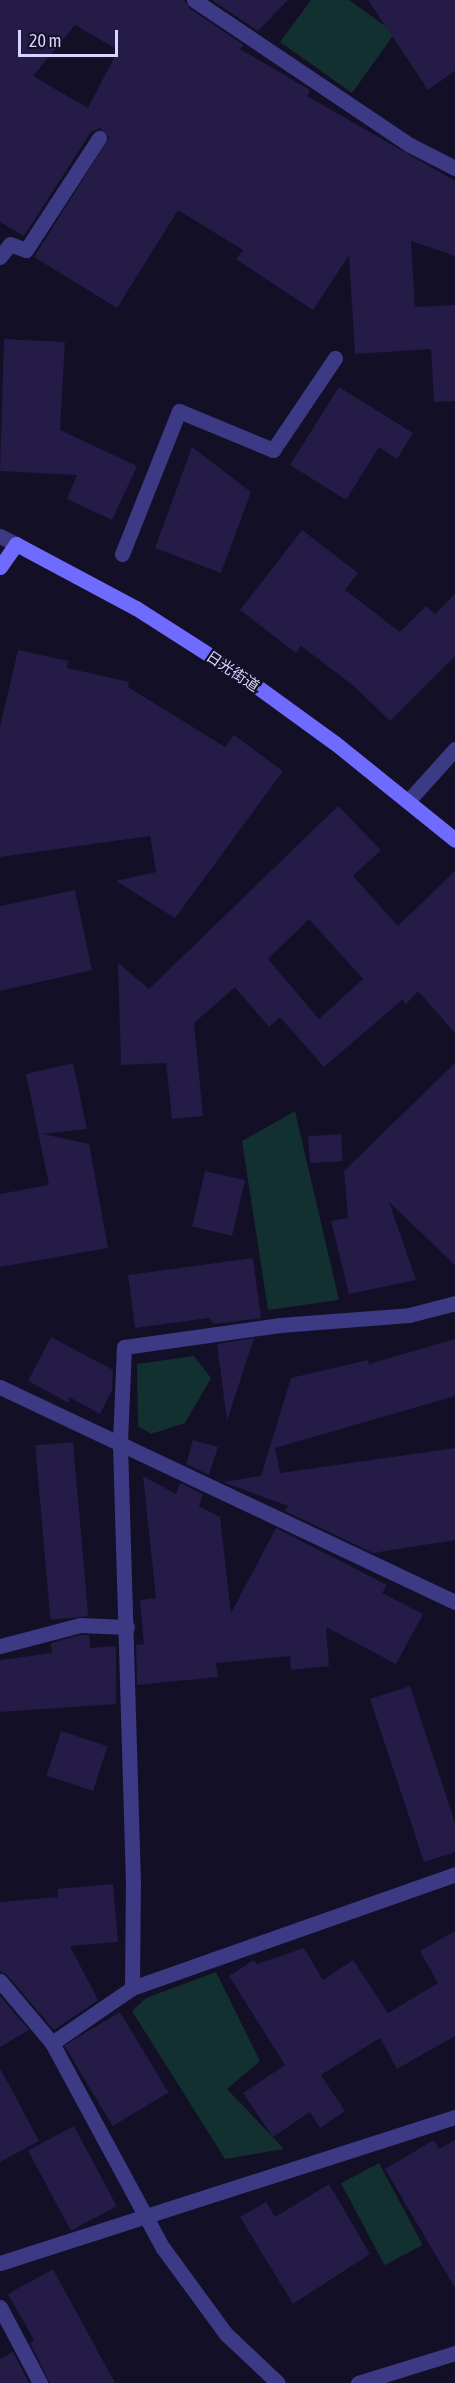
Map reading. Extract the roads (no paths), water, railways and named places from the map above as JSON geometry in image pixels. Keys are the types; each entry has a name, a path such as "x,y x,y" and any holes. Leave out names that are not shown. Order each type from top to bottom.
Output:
{"main road":[{"path":"0,567 16,544"},
{"name":"日光街道","path":"16,544 136,608 244,677 409,800 455,840"}],"street":[{"path":"194,0 410,145 455,168"},
{"path":"0,257 10,244 26,250 99,138"},
{"path":"122,554 179,411 273,450 335,358"},
{"path":"0,536 16,544"},
{"path":"409,800 455,749"},
{"path":"132,1988 127,1627 120,1442 124,1347 280,1325 409,1315 455,1304"},
{"path":"0,1386 455,1602"},
{"path":"0,1646 80,1625 127,1627"},
{"path":"52,2043 132,1988 455,1874"},
{"path":"0,1981 52,2043 147,2214 163,2248 226,2334 278,2383"},
{"path":"0,2263 455,2117"},
{"path":"0,2307 40,2383"},
{"path":"358,2383 455,2353"}]}
